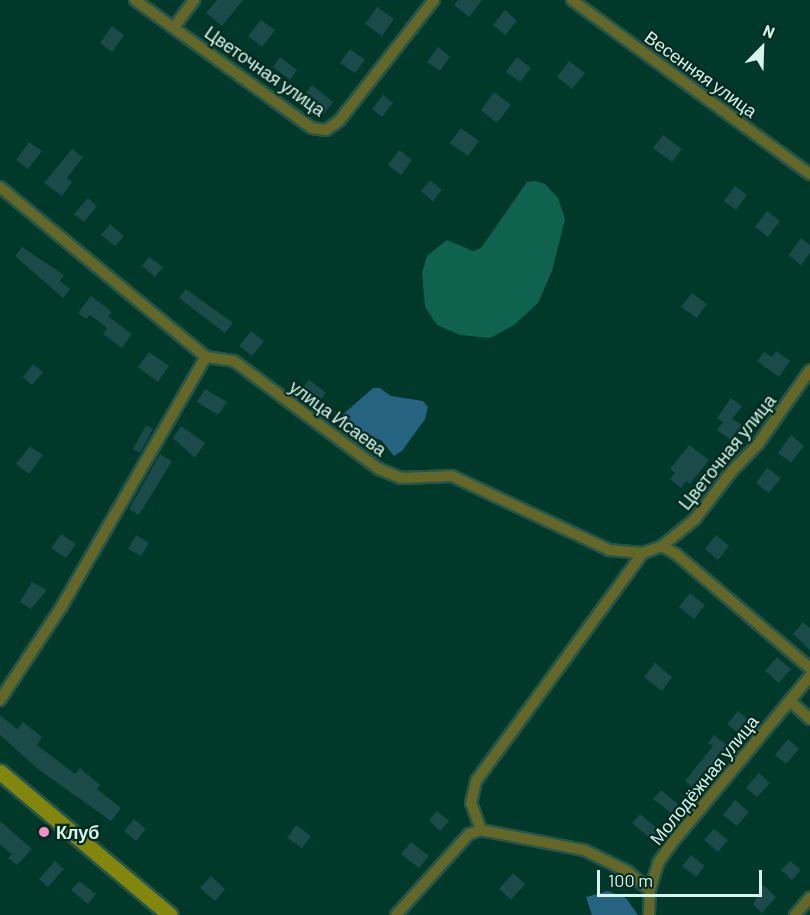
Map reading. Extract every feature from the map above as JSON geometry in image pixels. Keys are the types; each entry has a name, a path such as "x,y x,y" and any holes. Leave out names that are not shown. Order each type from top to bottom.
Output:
{"main road":[{"path":"0,772 170,915"}],"street":[{"name":"Цветочная улица","path":"135,0 312,128 326,130 339,121 434,0"},
{"path":"174,27 194,0"},
{"name":"Весенняя улица","path":"572,0 810,174"},
{"name":"улица Исаева","path":"0,187 206,357 234,361 379,469 401,478 452,476 609,550 644,552 662,546"},
{"path":"0,700 62,606 206,357"},
{"name":"Цветочная улица","path":"662,546 695,519 732,471 758,444 810,370"},
{"path":"662,546 676,554 810,668"},
{"path":"481,830 471,803 476,781 644,552"},
{"name":"Молодёжная улица","path":"649,915 650,890 658,863 810,676"},
{"path":"790,701 810,719"},
{"path":"396,915 469,834 481,830 584,850 627,871 650,890"},
{"path":"795,915 810,898"}],"green space":[{"path":"536,181 545,184 558,198 565,219 552,271 538,303 514,325 490,338 460,335 437,325 425,307 422,273 427,256 447,240 473,251 481,248 527,182"}],"water":[{"path":"373,388 380,388 391,396 423,401 428,407 425,419 402,451 394,456 381,440 351,433 342,426 340,417"},
{"path":"608,891 626,898 638,915 592,915 586,897"}],"building":[{"path":"217,0 243,0 222,26 206,13"},
{"path":"458,0 482,0 469,17 454,5"},
{"path":"377,7 394,19 382,36 365,24"},
{"path":"505,10 517,21 505,35 493,25"},
{"path":"261,20 275,30 262,47 248,36"},
{"path":"112,26 124,35 112,52 100,43"},
{"path":"438,47 450,57 440,71 427,62"},
{"path":"350,49 365,60 355,73 340,63"},
{"path":"280,57 297,70 290,80 273,67"},
{"path":"517,57 531,68 520,82 506,72"},
{"path":"569,61 585,73 572,89 557,77"},
{"path":"312,85 333,102 323,115 302,98"},
{"path":"494,92 511,105 497,123 481,110"},
{"path":"383,95 393,103 382,117 372,109"},
{"path":"461,128 479,141 468,156 450,143"},
{"path":"663,135 682,149 672,162 653,148"},
{"path":"29,142 42,151 28,169 16,160"},
{"path":"72,149 83,157 67,178 72,182 62,196 44,183"},
{"path":"399,150 412,160 401,175 388,165"},
{"path":"430,180 442,190 433,201 421,191"},
{"path":"735,186 747,195 736,210 724,201"},
{"path":"88,198 97,206 84,222 74,214"},
{"path":"767,211 780,221 768,237 755,227"},
{"path":"110,224 124,236 115,246 101,235"},
{"path":"801,238 810,245 810,253 801,265 789,255"},
{"path":"22,247 64,275 60,281 70,289 63,298 15,256"},
{"path":"149,257 163,267 155,277 142,266"},
{"path":"186,289 233,323 225,333 179,298"},
{"path":"692,293 707,304 697,318 681,307"},
{"path":"91,296 112,312 108,316 132,334 122,348 103,334 107,328 90,315 86,319 78,313"},
{"path":"251,331 264,341 252,356 239,346"},
{"path":"776,351 790,361 779,377 757,361 764,352 772,357"},
{"path":"149,352 169,366 158,382 138,367"},
{"path":"33,364 43,372 32,385 23,377"},
{"path":"309,380 326,393 317,405 300,391"},
{"path":"205,389 227,402 218,415 197,402"},
{"path":"731,398 742,406 732,419 742,425 731,440 717,430 723,422 717,418"},
{"path":"146,425 153,429 140,453 133,449"},
{"path":"181,426 205,443 195,458 173,438"},
{"path":"791,435 804,446 791,463 778,453"},
{"path":"689,445 709,460 690,484 686,481 681,488 670,479 675,473 670,469"},
{"path":"30,446 43,455 29,474 16,464"},
{"path":"160,454 172,461 139,515 129,509"},
{"path":"767,468 781,478 769,493 756,483"},
{"path":"61,534 76,544 66,558 51,548"},
{"path":"136,535 149,543 141,556 128,549"},
{"path":"716,535 729,546 718,560 705,549"},
{"path":"32,582 47,590 31,609 20,602"},
{"path":"690,593 705,605 694,619 679,607"},
{"path":"803,622 810,628 810,650 793,634"},
{"path":"777,657 791,669 779,683 765,671"},
{"path":"655,663 672,677 662,691 644,677"},
{"path":"738,711 749,720 738,733 727,724"},
{"path":"0,715 17,729 23,722 42,737 37,745 75,774 80,768 100,785 97,789 121,808 111,821 38,769 0,735"},
{"path":"714,735 728,746 693,788 685,781 713,746 708,743"},
{"path":"788,739 799,749 786,764 775,755"},
{"path":"759,773 770,783 757,797 746,788"},
{"path":"661,790 678,804 671,813 653,799"},
{"path":"735,800 749,812 737,826 723,815"},
{"path":"437,811 449,821 440,831 429,820"},
{"path":"640,814 659,830 651,839 632,823"},
{"path":"134,819 146,829 136,841 124,831"},
{"path":"0,821 32,849 17,865 8,858 12,854 0,845"},
{"path":"296,825 311,836 302,848 287,838"},
{"path":"714,829 728,840 718,852 704,840"},
{"path":"411,842 429,856 419,868 401,854"},
{"path":"691,855 705,866 696,877 682,866"},
{"path":"55,861 64,869 48,887 39,879"},
{"path":"790,861 801,870 792,880 781,870"},
{"path":"513,873 525,884 511,900 499,889"},
{"path":"211,876 225,889 215,901 200,888"},
{"path":"79,881 96,894 88,904 71,890"},
{"path":"763,885 776,897 762,913 753,905"}],"place":[{"name":"Клуб","path":"44,832"}]}
